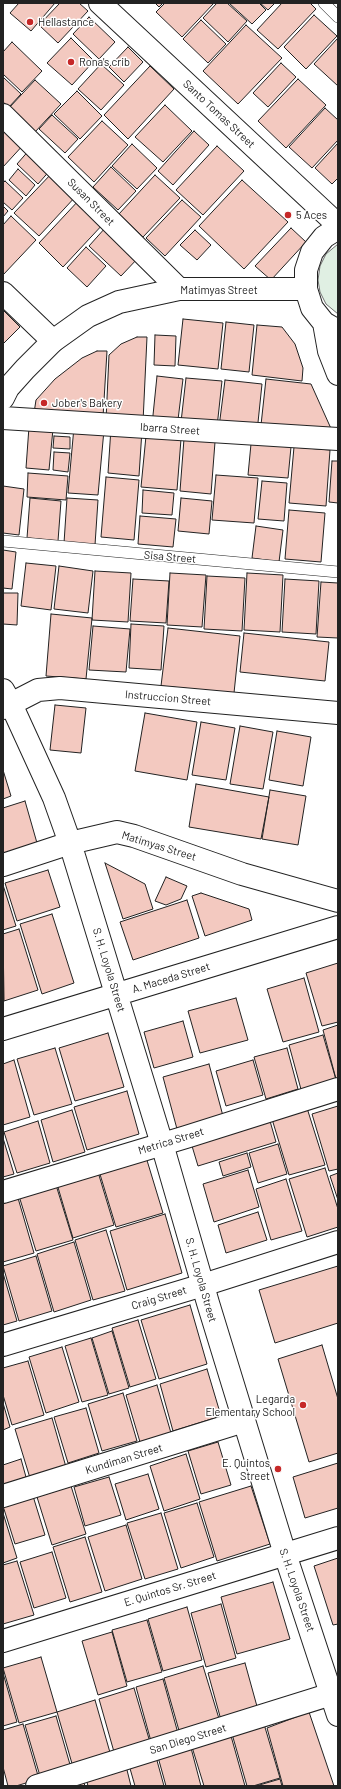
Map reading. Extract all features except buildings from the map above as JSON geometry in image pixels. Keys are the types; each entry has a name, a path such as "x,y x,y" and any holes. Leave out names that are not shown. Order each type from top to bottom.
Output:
{"street":[{"name":"Santo Tomas Street","path":"100,3 338,225"},
{"name":"Susan Street","path":"3,115 178,289"},
{"path":"338,228 324,237 312,252 306,270 306,289 312,308 331,327 329,351 338,374"},
{"name":"Matimyas Street","path":"3,398 8,388 53,341 88,316 119,302 178,289 306,289"},
{"path":"3,293 53,341"},
{"name":"Ibarra Street","path":"3,418 338,439"},
{"name":"Instruccion Street","path":"6,701 38,690 60,688 338,713"},
{"path":"6,701 54,798 70,844"},
{"name":"Matimyas Street","path":"3,865 70,844 117,832 134,836 242,874 338,901"},
{"name":"S. H. Loyola Street","path":"70,844 162,1144 202,1285 285,1554 335,1693 338,1715"},
{"name":"A. Maceda Street","path":"3,1028 338,928"},
{"name":"Metrica Street","path":"3,1192 338,1089"},
{"name":"Craig Street","path":"3,1345 338,1242"},
{"name":"Kundiman Street","path":"3,1496 244,1421"},
{"name":"E. Quintos Sr. Street","path":"3,1642 338,1538"},
{"name":"San Diego Street","path":"37,1786 335,1693"}],"lane":[{"path":"324,3 338,17"},
{"name":"Sisa Street","path":"3,541 338,572"}],"green space":[{"path":"338,244 338,314 326,304 320,292 318,280 320,266 326,254"}],"place":[{"name":"Hellastance","path":"30,22"},
{"name":"Rona's crib","path":"71,62"},
{"name":"5 Aces","path":"288,215"},
{"name":"Jober's Bakery","path":"44,403"},
{"name":"Legarda Elementary School","path":"303,1405"},
{"name":"E. Quintos Street","path":"278,1469"}]}
